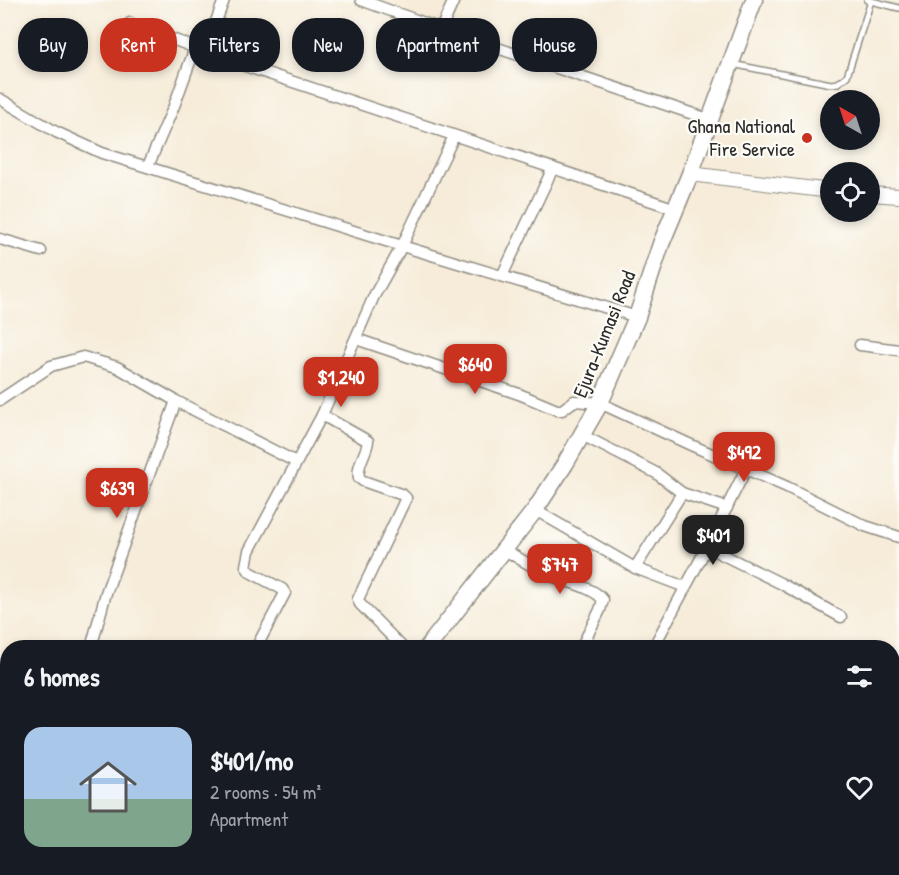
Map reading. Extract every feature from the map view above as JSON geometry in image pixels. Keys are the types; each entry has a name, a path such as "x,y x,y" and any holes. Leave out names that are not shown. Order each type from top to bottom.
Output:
{"main road":[{"name":"Ejura-Kumasi Road","path":"433,640 535,510 600,403 637,317 661,244 690,174 708,119 754,0"}],"street":[{"path":"215,18 224,0"},
{"path":"361,0 411,18"},
{"path":"446,18 454,0"},
{"path":"500,49 708,119"},
{"path":"148,166 190,72"},
{"path":"265,72 676,209"},
{"path":"0,99 56,132 102,153 637,317"},
{"path":"260,640 285,593 282,589 250,572 246,566 249,550 322,415 374,296 402,246 454,136"},
{"path":"502,276 553,168"},
{"path":"690,174 820,190"},
{"path":"880,194 899,195"},
{"path":"0,239 41,251"},
{"path":"356,339 519,394 557,410 562,410 574,401 600,403 787,487 865,526 899,536"},
{"path":"860,345 899,350"},
{"path":"0,400 51,366 83,357 117,367 176,401 296,462"},
{"path":"93,640 106,593 176,401"},
{"path":"322,415 368,441 357,471 358,478 406,498 358,599 360,604 395,640"},
{"path":"582,435 656,473 682,493 727,508"},
{"path":"657,640 746,469"},
{"path":"635,567 682,493"},
{"path":"535,510 635,567 686,587"},
{"path":"707,547 780,583 841,617"},
{"path":"505,550 546,574 590,589 600,596 603,600 600,610 585,640"}],"lane":[{"path":"730,63 831,84 838,82 847,76 869,1 899,8"}],"place":[{"name":"Ghana National Fire Service","path":"807,138"}]}
